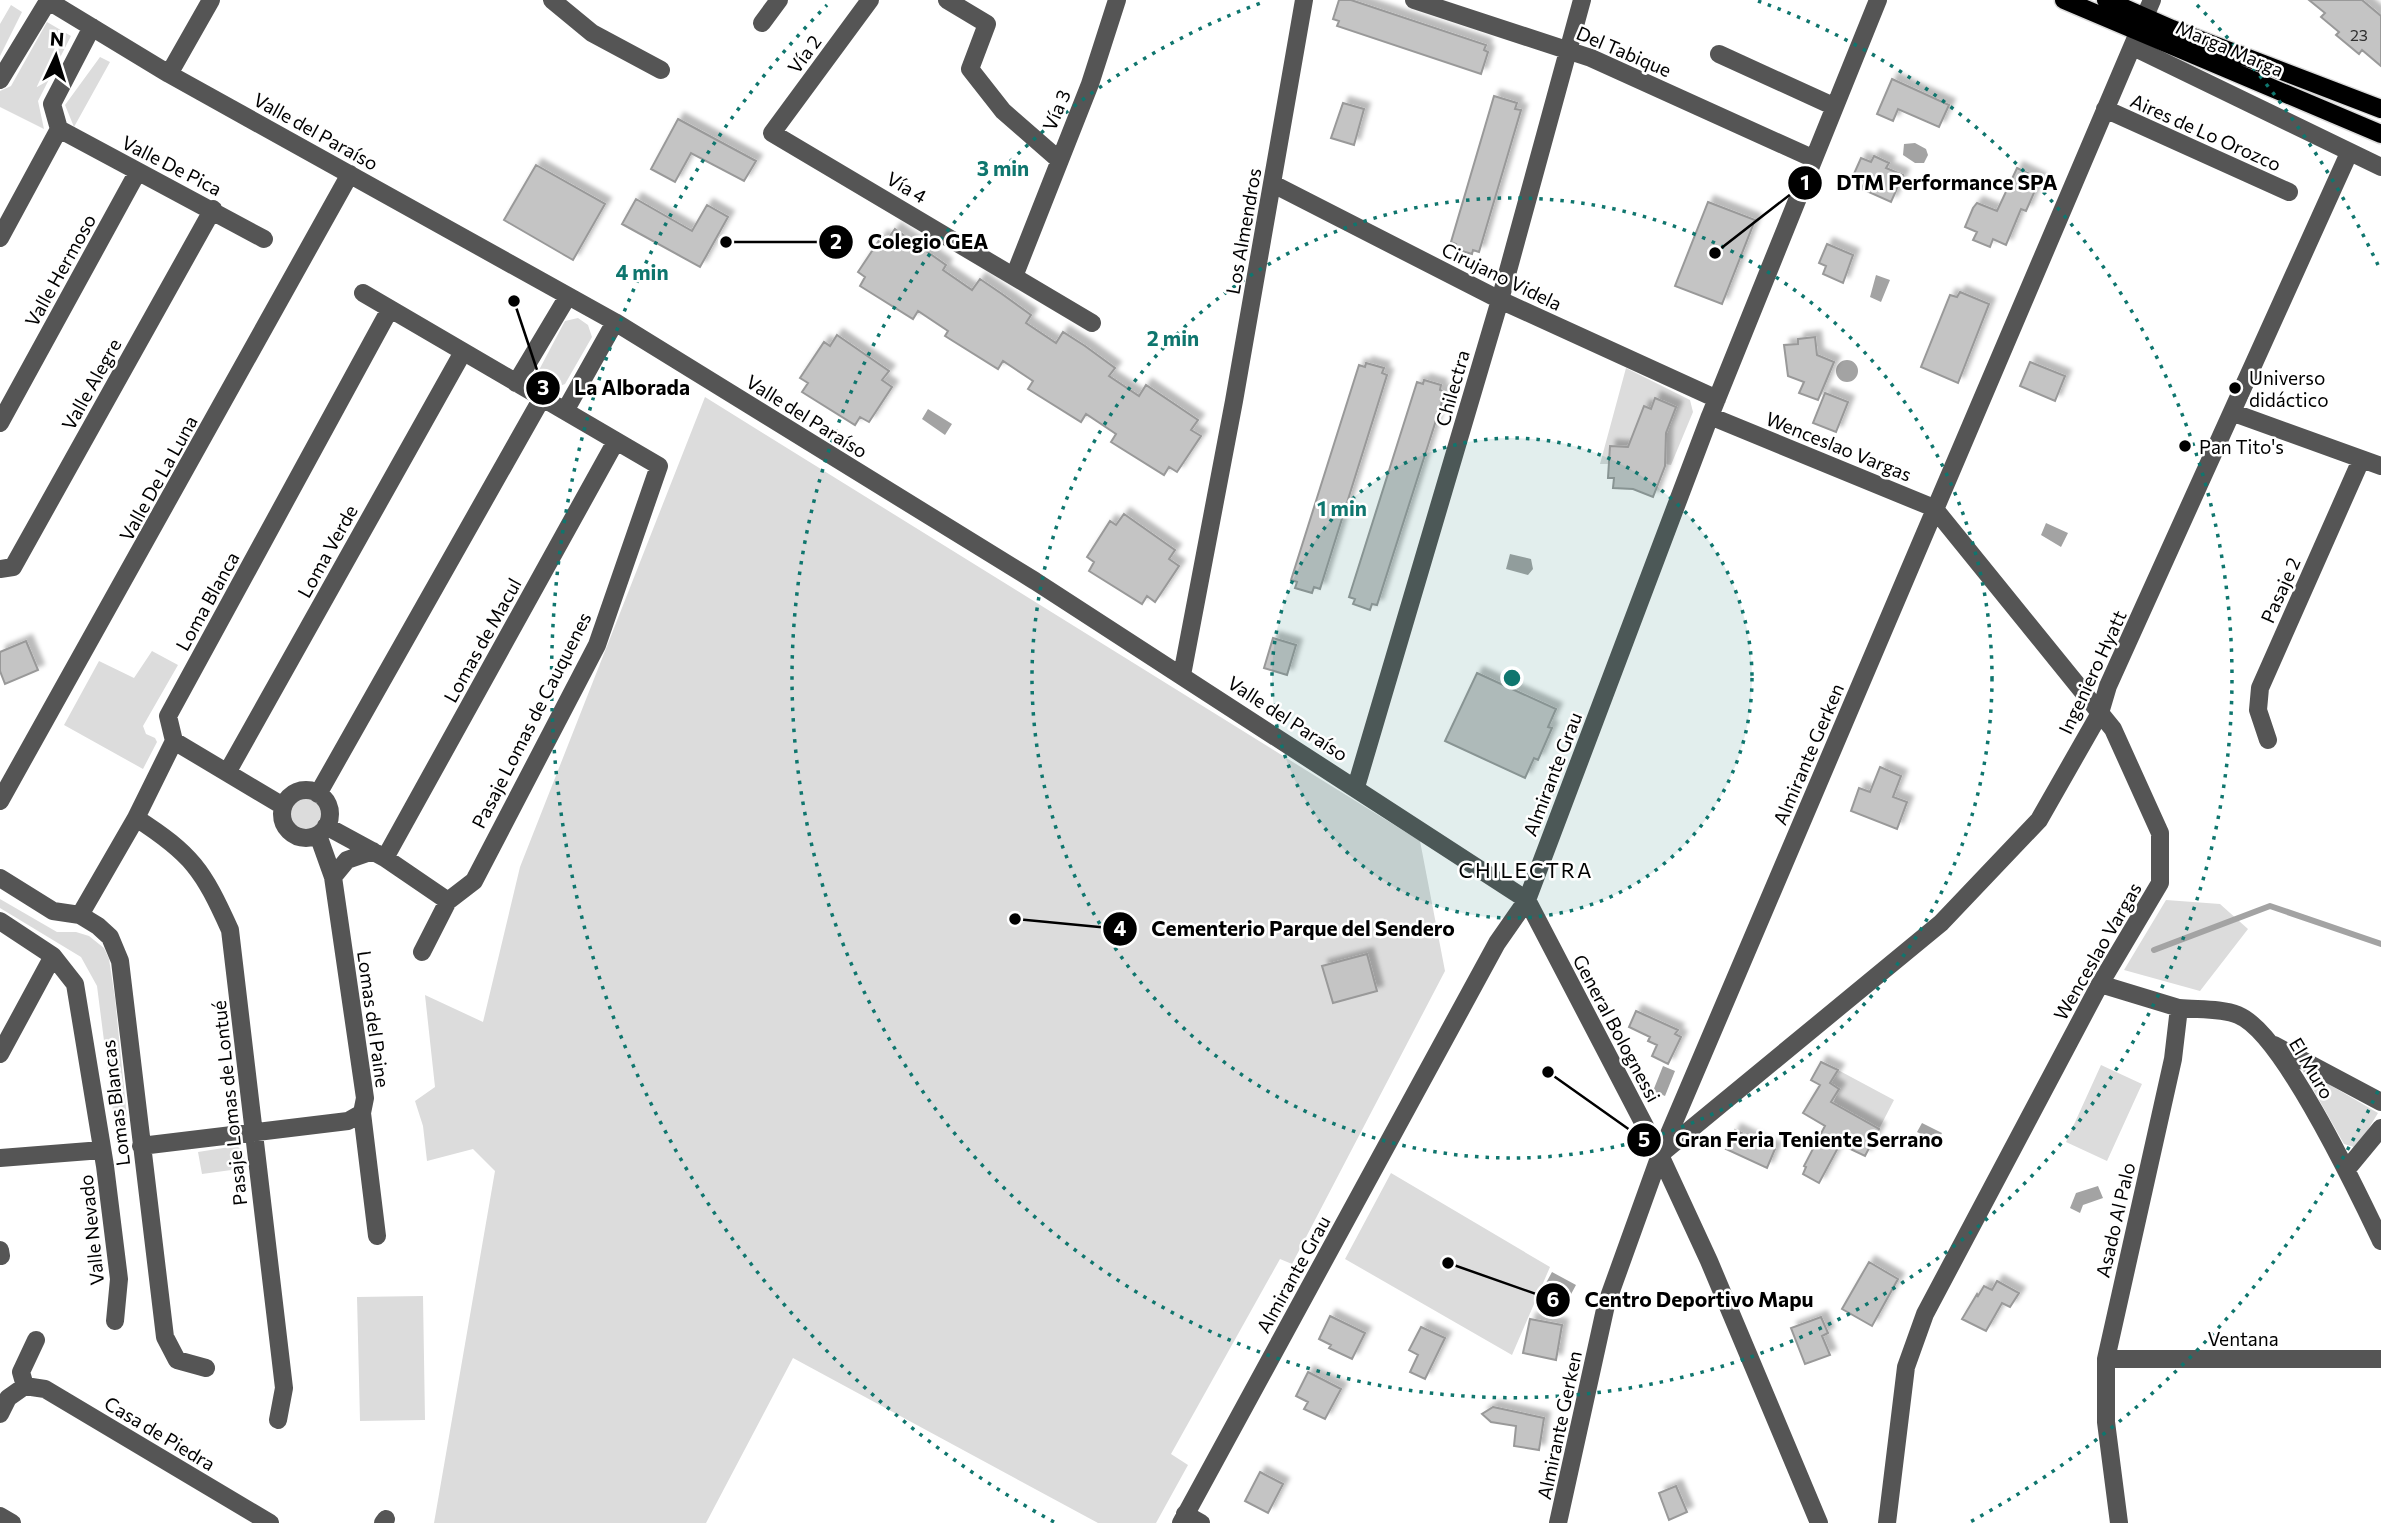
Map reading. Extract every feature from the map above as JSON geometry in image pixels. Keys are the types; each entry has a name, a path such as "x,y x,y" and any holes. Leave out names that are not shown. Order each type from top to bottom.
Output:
{"main road":[{"name":"Marga Marga","path":"2064,0 2381,134"},
{"name":"Marga Marga","path":"2106,0 2139,33 2381,109"}],"street":[{"path":"169,74 211,0"},
{"path":"552,0 592,33 661,70"},
{"path":"762,23 779,0"},
{"name":"Vía 2","path":"772,133 870,0"},
{"path":"947,0 987,24 970,69 1003,111 1058,159"},
{"name":"Vía 3","path":"1014,274 1090,83 1117,0"},
{"name":"Los Almendros","path":"1181,675 1273,184 1304,0"},
{"name":"Del Tabique","path":"1414,0 1567,49 1812,158"},
{"name":"Chilectra","path":"1356,786 1500,300 1582,0"},
{"name":"Almirante Grau","path":"1189,1520 1497,943 1527,900 1710,416 1878,0"},
{"name":"Almirante Gerken","path":"1558,1523 1606,1305 1660,1155 2152,0"},
{"path":"0,80 48,1"},
{"name":"Valle del Paraíso","path":"48,1 169,74 615,322 1035,581 1356,786 1527,900"},
{"path":"0,238 60,129 52,104 92,27"},
{"name":"Marga Marga","path":"2139,33 2349,153 2381,167"},
{"path":"1719,54 1833,106"},
{"name":"Aires de Lo Orozco","path":"2105,110 2289,192"},
{"name":"Valle De Pica","path":"60,129 137,173 213,209 264,239"},
{"name":"Vía 4","path":"772,133 1014,274 1092,323"},
{"name":"Ingeniero Hyatt","path":"1660,1155 1941,923 2039,820 2100,713 2108,686 2234,413 2349,153"},
{"name":"Valle Hermoso","path":"0,423 137,173"},
{"name":"Valle De La Luna","path":"0,801 350,174"},
{"name":"Cirujano Videla","path":"1273,184 1500,300 1717,399"},
{"name":"Valle Alegre","path":"0,569 13,567 213,209"},
{"path":"363,293 616,441"},
{"path":"516,383 568,296"},
{"name":"Loma Blanca","path":"174,741 167,716 390,309"},
{"path":"565,411 615,322"},
{"name":"Loma Verde","path":"228,771 463,352"},
{"path":"318,794 542,398"},
{"path":"2234,413 2381,466"},
{"name":"Wenceslao Vargas","path":"1710,416 1934,508 2113,729 2160,833 2160,883 2101,984 1925,1314 1906,1367 1887,1523"},
{"name":"Pasaje Lomas de Cauquenes","path":"448,901 474,881 597,645 659,466 616,441"},
{"name":"Lomas de Macul","path":"379,855 616,441"},
{"name":"Pasaje 2","path":"2268,740 2258,710 2260,688 2361,460"},
{"path":"80,915 136,818 174,741 283,806"},
{"path":"299,791 318,794 328,805 330,814 322,831 309,838 292,834 282,820 283,806 299,791"},
{"name":"Pasaje Lomas de Lontué","path":"136,818 176,844 207,880 230,930 284,1388 278,1420"},
{"path":"322,831 379,855 448,901 422,952"},
{"name":"Lomas del Paine","path":"141,1146 348,1121 362,1113 365,1098 333,877 322,831"},
{"path":"333,877 347,860 379,855"},
{"name":"Lomas Blancas","path":"0,878 53,911 80,915 110,937 120,961 165,1337 177,1360 206,1368"},
{"name":"General Bolognessi","path":"1527,900 1660,1155 1709,1261 1819,1523"},
{"name":"Valle Nevado","path":"0,921 53,956 75,984 120,1279 115,1321"},
{"path":"0,1054 53,956"},
{"path":"2101,984 2179,1008"},
{"name":"El Muro","path":"2179,1008 2239,1015 2274,1045 2347,1169 2381,1241"},
{"name":"Asado Al Palo","path":"2119,1523 2106,1422 2106,1359 2173,1059 2179,1008"},
{"path":"2274,1045 2381,1102"},
{"path":"362,1113 377,1236"},
{"path":"2347,1169 2381,1128"},
{"path":"0,1158 102,1150"},
{"path":"0,1250 1,1256"},
{"path":"0,1414 8,1398 25,1387 20,1372 36,1340"},
{"name":"Ventana","path":"2106,1359 2381,1359"},
{"name":"Casa de Piedra","path":"25,1387 45,1389 270,1523"},
{"path":"0,1516 12,1523"}],"shaded area":[{"path":"11,5 22,12 0,56 0,24"},
{"path":"47,22 71,36 38,101 44,129 0,107 0,91 11,86"},
{"path":"100,57 110,62 74,127 65,105"},
{"path":"1915,143 1926,149 1928,155 1924,163 1915,163 1903,155 1904,144"},
{"path":"1876,275 1890,280 1881,302 1870,297"},
{"path":"578,318 588,325 592,337 565,384 552,389 542,383 539,370 565,321"},
{"path":"1843,360 1851,360 1858,367 1858,375 1851,382 1843,382 1836,375 1836,367"},
{"path":"1626,368 1690,400 1693,412 1671,465 1665,464 1659,449 1676,407 1655,398 1651,409 1644,406 1628,447 1610,446 1609,464 1600,464"},
{"path":"705,397 1420,841 1445,971 1292,1264 1280,1259 1171,1454 1188,1465 1156,1523 1098,1523 793,1358 706,1523 434,1523 495,1171 473,1149 427,1161 423,1126 415,1101 435,1087 425,995 483,1022 520,867"},
{"path":"928,409 952,424 945,435 922,419"},
{"path":"2046,523 2068,533 2061,547 2041,535"},
{"path":"1510,554 1531,559 1533,569 1528,575 1506,569"},
{"path":"152,651 178,665 143,726 146,734 157,742 143,769 64,725 99,661 134,678"},
{"path":"305,798 317,803 322,815 317,827 305,832 293,827 288,815 293,803"},
{"path":"0,899 57,932 76,932 89,936 104,948 109,959 115,998 127,1118 114,1119 97,986 81,957 0,908"},
{"path":"2166,900 2220,904 2248,929 2200,991 2124,970"},
{"path":"2101,1065 2142,1084 2107,1161 2066,1142"},
{"path":"1663,1066 1675,1071 1665,1096 1653,1091"},
{"path":"2301,1068 2378,1113 2357,1148 2344,1144"},
{"path":"1838,1070 1894,1100 1879,1129 1857,1118 1841,1144 1820,1135 1839,1089 1830,1083"},
{"path":"1922,1123 1942,1133 1937,1142 1917,1132"},
{"path":"236,1146 243,1150 246,1168 202,1174 198,1152"},
{"path":"1391,1173 1550,1267 1512,1355 1345,1259"},
{"path":"2098,1186 2103,1198 2083,1205 2080,1213 2070,1208 2076,1193"},
{"path":"1552,1272 1576,1285 1570,1296 1546,1283"},
{"path":"423,1296 425,1420 360,1421 357,1297"}],"building":[{"path":"1339,0 1351,0 1486,45 1484,50 1488,52 1481,74 1337,26 1339,21 1333,19"},
{"path":"2309,0 2362,0 2381,16 2381,66 2362,50 2359,54 2336,35 2339,32 2321,17 2325,13"},
{"path":"1892,79 1949,105 1939,127 1898,109 1893,121 1877,114"},
{"path":"1494,96 1517,103 1515,109 1521,110 1479,252 1473,250 1472,254 1455,249 1456,244 1451,242"},
{"path":"1343,103 1364,109 1354,145 1331,138"},
{"path":"678,119 756,161 744,181 691,153 675,182 651,169"},
{"path":"1874,156 1889,163 1886,168 1903,175 1891,202 1862,189 1865,181 1853,176 1861,158 1871,162"},
{"path":"536,165 605,204 573,260 504,220"},
{"path":"2017,168 2040,179 2026,211 2021,209 2006,245 1993,239 1990,247 1973,240 1977,232 1965,227 1973,208 1977,203 1997,211"},
{"path":"636,199 692,231 707,205 728,217 700,267 622,224"},
{"path":"1708,202 1755,220 1722,304 1675,286"},
{"path":"895,229 946,265 943,270 972,290 980,279 1002,294 1031,315 1026,323 1056,343 1063,332 1085,346 1115,368 1109,376 1139,396 1146,385 1198,420 1191,430 1201,436 1177,472 1169,467 1164,475 1111,442 1116,434 1086,414 1081,422 1028,389 1033,381 1003,361 998,369 945,336 948,331 918,311 913,319 860,286 865,277 858,272 882,236 887,240"},
{"path":"1827,244 1853,255 1843,283 1823,274 1826,266 1819,263"},
{"path":"1960,292 1989,304 1958,383 1921,367 1950,295 1957,297"},
{"path":"837,335 889,371 882,380 892,387 869,422 860,417 855,425 802,392 808,383 800,378 824,342 830,346"},
{"path":"1815,337 1817,355 1834,362 1818,400 1799,393 1804,382 1788,376 1784,345 1798,344 1798,339"},
{"path":"2030,362 2065,376 2055,401 2020,386"},
{"path":"1366,363 1384,368 1382,373 1387,375 1320,589 1314,587 1312,593 1295,588 1297,582 1291,580 1359,365 1365,367"},
{"path":"1424,380 1441,385 1440,390 1445,392 1377,605 1372,604 1370,610 1353,604 1355,599 1349,597 1417,382 1423,384"},
{"path":"1825,393 1848,402 1836,432 1813,423"},
{"path":"1655,398 1676,407 1666,433 1665,466 1653,497 1633,489 1613,488 1614,478 1608,478 1610,446 1628,447 1644,406 1651,409"},
{"path":"1124,514 1175,550 1169,559 1179,566 1155,602 1147,596 1142,604 1089,571 1094,562 1087,557 1110,521 1116,525"},
{"path":"1273,638 1296,645 1287,675 1264,668"},
{"path":"26,641 38,670 5,684 0,671 0,652"},
{"path":"1477,673 1556,709 1548,727 1552,728 1538,760 1534,758 1525,778 1445,741"},
{"path":"1880,767 1901,776 1893,797 1907,802 1897,829 1851,811 1859,788 1870,792"},
{"path":"1367,954 1377,991 1333,1003 1322,966"},
{"path":"1636,1011 1678,1030 1675,1034 1681,1037 1668,1064 1652,1056 1657,1045 1648,1041 1650,1037 1629,1027"},
{"path":"1821,1062 1838,1070 1830,1083 1839,1089 1831,1102 1879,1129 1865,1156 1840,1144 1819,1183 1803,1174 1806,1167 1804,1166 1825,1126 1803,1113 1820,1085 1811,1080"},
{"path":"1735,1130 1775,1149 1767,1168 1726,1149"},
{"path":"1869,1262 1898,1279 1872,1326 1842,1309"},
{"path":"1997,1281 2019,1293 2010,1307 2002,1303 1986,1331 1962,1319 1984,1286 1992,1290"},
{"path":"1330,1316 1365,1333 1352,1359 1329,1348 1331,1345 1319,1339"},
{"path":"1821,1317 1828,1333 1822,1336 1830,1355 1805,1364 1791,1328"},
{"path":"1530,1319 1562,1325 1556,1360 1523,1353"},
{"path":"1421,1327 1445,1338 1425,1379 1410,1372 1418,1355 1409,1350"},
{"path":"1308,1372 1341,1389 1325,1419 1304,1409 1308,1402 1296,1396"},
{"path":"1493,1407 1544,1418 1539,1450 1514,1446 1516,1426 1491,1422 1482,1414"},
{"path":"1260,1472 1283,1484 1268,1513 1245,1501"},
{"path":"1676,1486 1687,1512 1669,1520 1659,1493"}],"waterway":[{"path":"2154,950 2270,906 2381,944"}],"place":[{"name":"Colegio GEA","path":"726,242"},
{"name":"DTM Performance SPA","path":"1715,253"},
{"name":"La Alborada","path":"514,301"},
{"name":"Universo didáctico","path":"2235,388"},
{"name":"Pan Tito's","path":"2185,446"},
{"name":"Cementerio Parque del Sendero","path":"1015,919"},
{"name":"Gran Feria Teniente Serrano","path":"1548,1072"},
{"name":"Centro Deportivo Mapu","path":"1448,1263"}],"district":[{"name":"CHILECTRA","path":"1526,869"}]}
